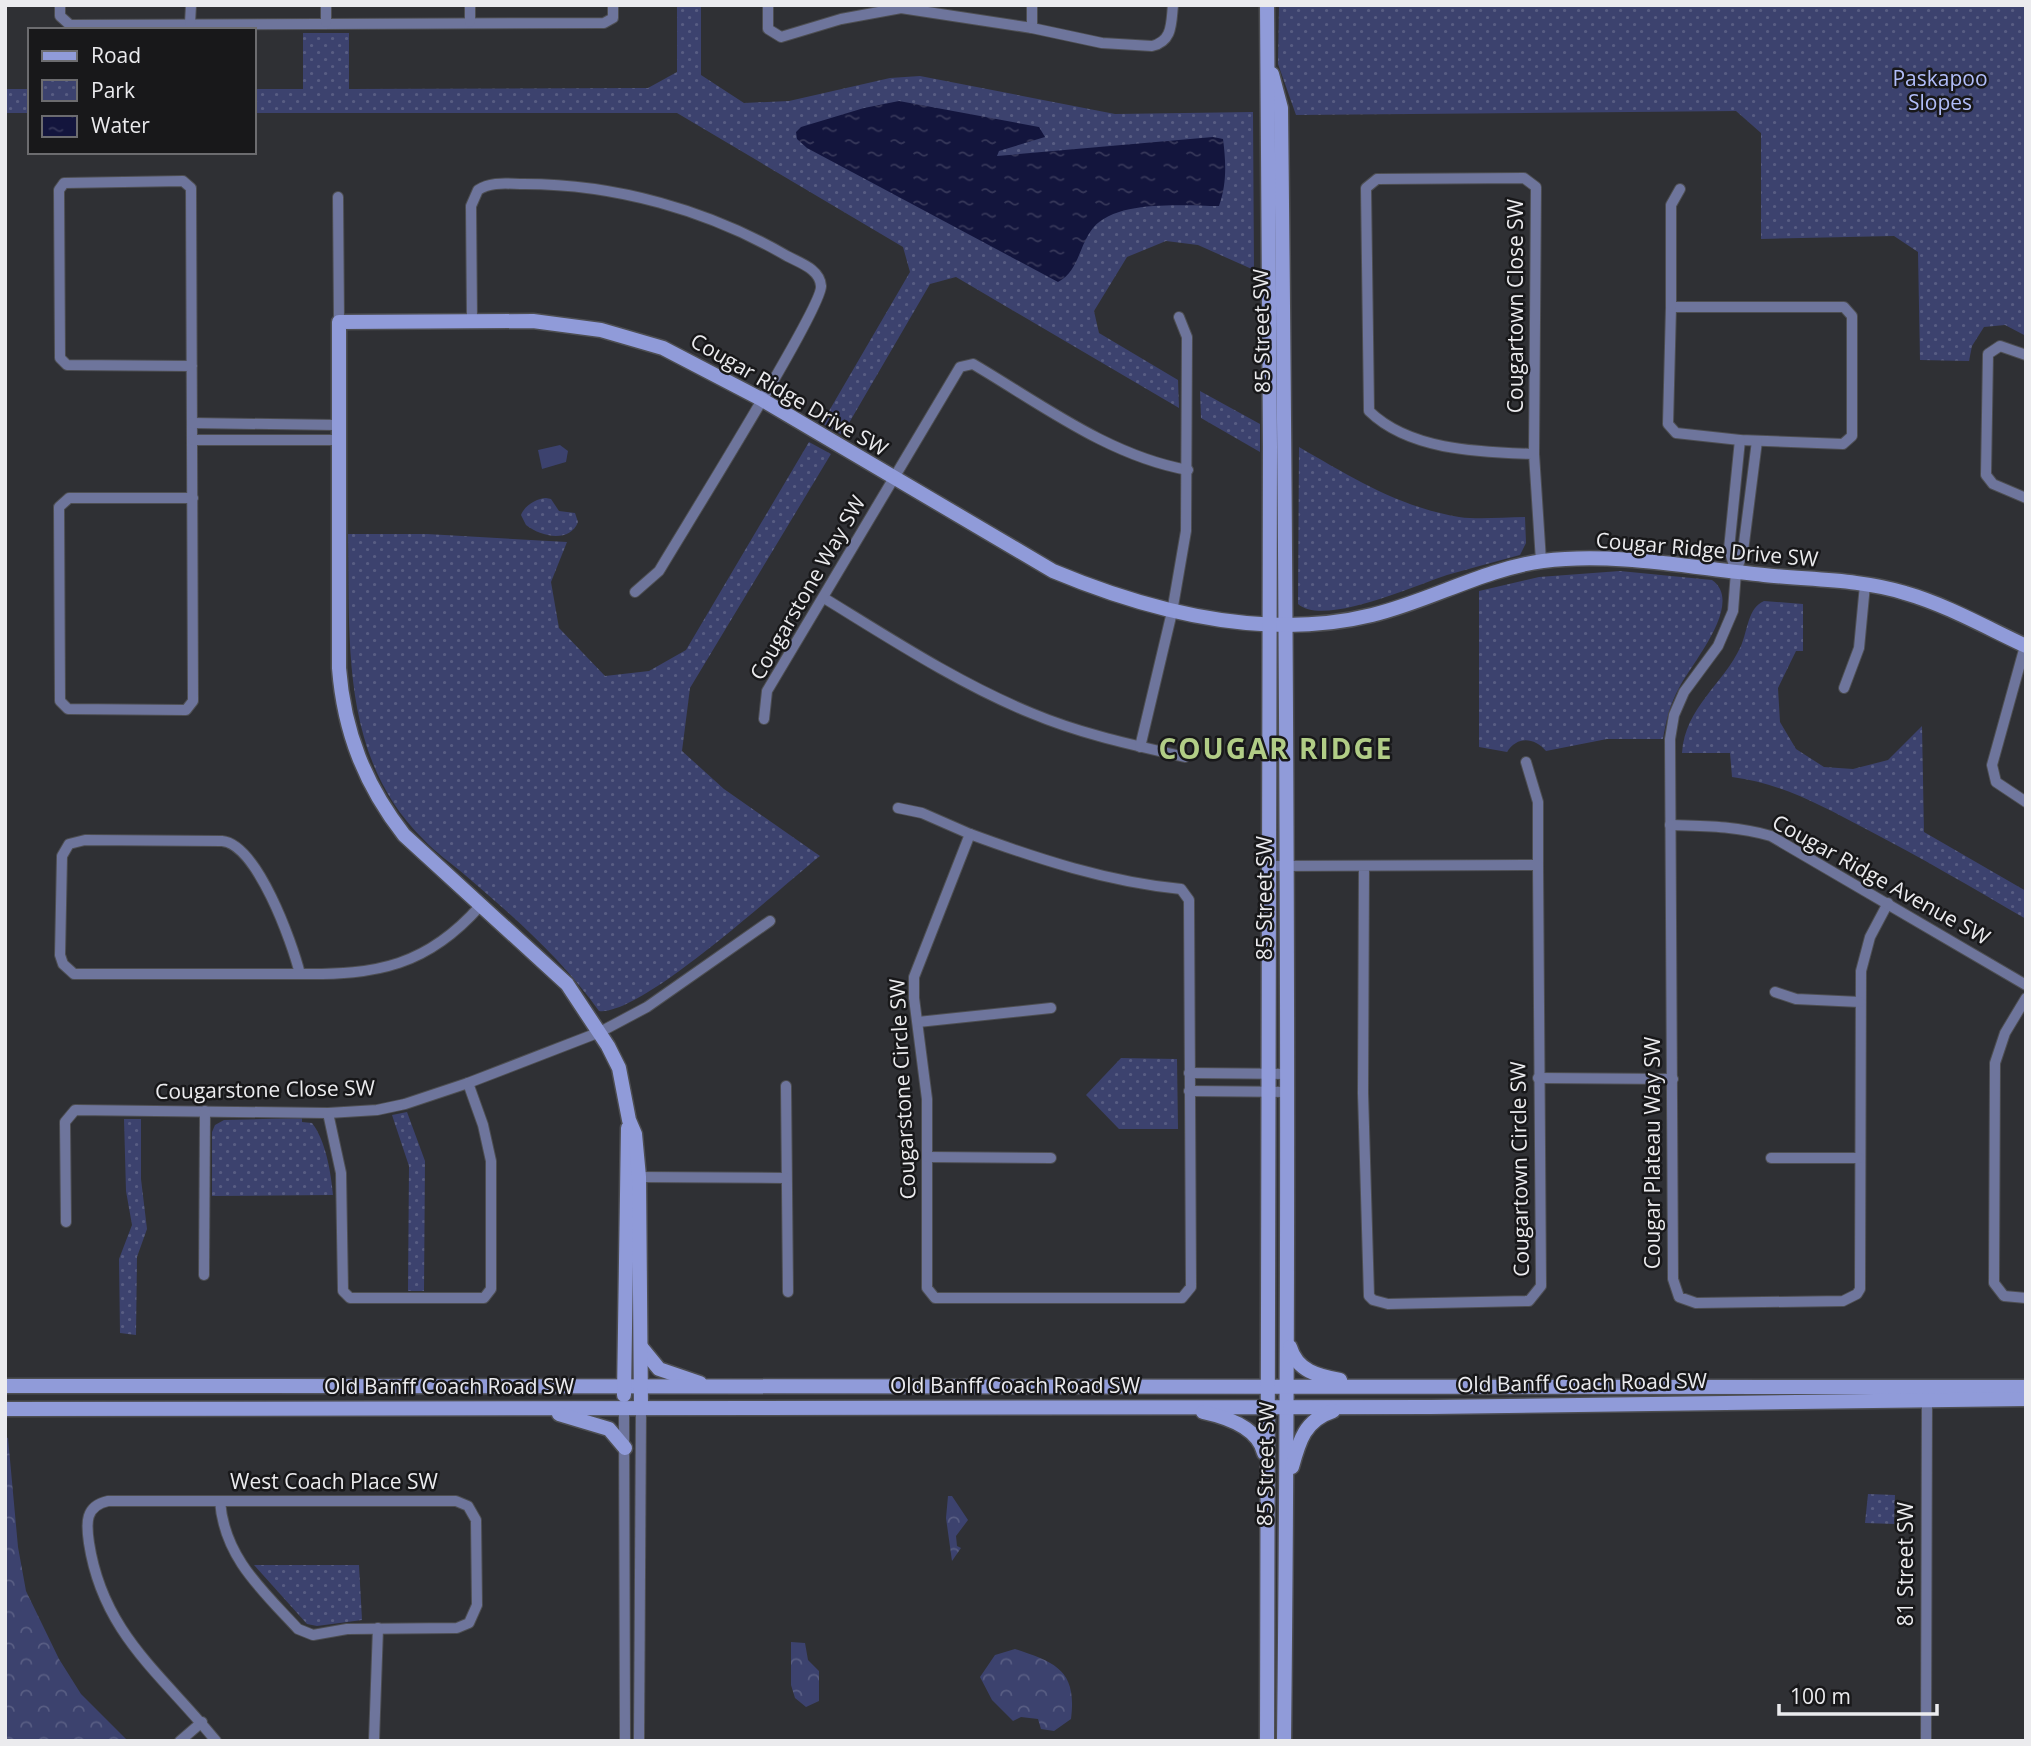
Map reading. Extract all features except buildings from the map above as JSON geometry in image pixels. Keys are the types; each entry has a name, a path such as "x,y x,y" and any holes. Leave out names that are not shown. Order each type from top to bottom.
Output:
{"street":[{"path":"60,5 60,16 70,25 604,23 613,18 613,5"},
{"path":"190,23 191,5"},
{"path":"326,5 326,22"},
{"path":"470,5 470,22"},
{"path":"768,5 768,29 781,37 841,19 901,7 1032,28 1102,43 1152,46 1160,44 1169,36 1173,5"},
{"path":"1032,5 1032,28"},
{"name":"85 Street SW","path":"1267,5 1267,1741"},
{"name":"85 Street SW","path":"1268,56 1281,108 1287,623 1286,1092 1289,1341 1284,1741"},
{"name":"Cougartown Close SW","path":"1534,454 1472,451 1441,445 1379,421 1369,411 1366,188 1377,179 1524,178 1536,187 1534,454 1541,561"},
{"path":"192,366 67,365 60,358 59,190 64,183 183,181 191,188 193,440 193,498 193,701 186,709 68,709 60,701 59,507 69,498 193,498"},
{"path":"472,321 471,206 478,190 493,184 542,184 638,196 730,228 776,249 814,271 819,278 818,300 761,399 659,571 635,592"},
{"path":"1671,307 1844,307 1852,316 1852,436 1843,444 1740,440 1676,433 1668,424 1671,205 1680,189"},
{"path":"338,197 339,668 341,697 352,744 383,808 404,835 567,984 600,1032 619,1068 636,1144 624,1388 625,1741"},
{"path":"1140,747 1171,612 1186,531 1187,337 1179,317"},
{"name":"Cougar Ridge Drive SW","path":"338,322 472,321 570,324 626,336 663,348 761,399 1053,571 1101,591 1171,612 1269,624 1370,616 1469,581 1541,561 1627,560 1865,585 1923,598 2025,646"},
{"path":"2026,355 2000,346 1988,354 1986,475 1993,484 2026,498"},
{"name":"Cougarstone Way SW","path":"764,719 767,691 960,367 973,364 1130,454 1161,466 1188,470"},
{"path":"192,423 337,425"},
{"path":"193,440 338,440"},
{"path":"1736,572 1729,549 1740,440"},
{"path":"1736,572 1744,551 1757,441"},
{"name":"Cougar Plateau Way SW","path":"1736,572 1733,611 1726,630 1684,692 1674,715 1670,739 1673,1279 1679,1297 1687,1301 1843,1301 1857,1294 1861,1282 1860,1002 1864,953 1888,903"},
{"path":"1844,688 1859,648 1865,585"},
{"path":"824,598 997,698 1073,729 1185,757"},
{"path":"2025,646 1992,765 1996,782 2026,802"},
{"name":"Cougartown Circle SW","path":"1364,866 1367,1285 1373,1300 1388,1304 1529,1301 1539,1292 1538,802 1526,762"},
{"path":"898,808 922,813 970,834"},
{"name":"Cougar Ridge Avenue SW","path":"1670,825 1738,828 1770,836 2026,985"},
{"name":"Cougarstone Circle SW","path":"970,834 1059,865 1150,886 1181,889 1189,900 1191,1287 1182,1298 935,1298 927,1289 926,1082 914,998 916,970 970,834"},
{"path":"300,974 279,915 246,852 236,844 222,841 85,840 69,844 61,856 60,955 63,964 74,974 300,974 363,973 405,961 445,941 480,906"},
{"path":"1269,866 1538,865"},
{"name":"Cougarstone Close SW","path":"66,1222 65,1122 71,1112 328,1113 377,1110 405,1104 468,1083 600,1032 647,1007 770,921"},
{"path":"1775,992 1796,999 1860,1002"},
{"path":"2026,998 2000,1047 1993,1087 1994,1283 2004,1296 2026,1298"},
{"path":"918,1022 1052,1007"},
{"path":"1189,1073 1287,1074"},
{"path":"1538,1078 1673,1079"},
{"path":"328,1113 341,1172 343,1291 350,1298 484,1298 491,1289 491,1161 483,1125 468,1083"},
{"path":"786,1086 788,1292"},
{"path":"1189,1091 1286,1092"},
{"path":"204,1275 205,1111"},
{"path":"927,1157 1051,1158"},
{"path":"1771,1158 1860,1158"},
{"path":"633,1177 786,1178"},
{"path":"632,1256 641,1347 639,1741"},
{"path":"1289,1341 1297,1361 1308,1371 1327,1378 1386,1387"},
{"path":"641,1347 659,1369 716,1388"},
{"name":"Old Banff Coach Road SW","path":"5,1386 716,1388 1288,1385 1927,1393 2026,1399"},
{"name":"Old Banff Coach Road SW","path":"5,1409 1169,1406 1346,1408 1927,1393 2026,1387"},
{"name":"81 Street SW","path":"1926,1741 1927,1393"},
{"path":"1169,1406 1211,1414 1242,1426 1259,1440 1267,1464"},
{"path":"531,1408 603,1426 625,1448"},
{"path":"1287,1489 1308,1425 1319,1416 1346,1408"},
{"name":"West Coach Place SW","path":"456,1500 468,1506 477,1520 477,1605 469,1623 449,1628 347,1629 313,1635 298,1629 237,1559 224,1529 220,1501 456,1500"},
{"path":"216,1741 202,1722 139,1654 113,1617 95,1571 86,1524 92,1509 108,1501 220,1501"},
{"path":"625,1520 640,1521"},
{"path":"625,1624 639,1624"},
{"path":"374,1741 378,1628"},
{"path":"180,1741 202,1722"}],"green space":[{"path":"677,5 701,5 701,75 744,103 789,101 890,78 920,76 1115,114 1253,112 1254,270 1198,245 1166,241 1127,257 1094,311 1099,333 1178,380 1179,408 956,277 930,284 842,435 822,423 910,272 903,247 677,113 256,113 256,89 303,89 303,33 349,33 349,89 648,88 677,72"},
{"name":"Paskapoo Slopes","path":"1279,5 2026,5 2026,336 2005,325 1984,327 1972,346 1969,361 1920,360 1918,252 1894,236 1761,239 1761,133 1736,111 1296,115 1278,64"},
{"path":"5,89 28,89 28,113 5,113"},
{"path":"1200,391 1260,424 1260,452 1201,418"},
{"path":"809,442 831,454 690,688 682,751 724,789 820,856 677,973 646,994 619,1007 599,1011 536,939 424,840 397,808 377,773 364,736 355,697 349,616 348,534 427,534 567,542 551,582 559,628 605,676 649,671 686,650"},
{"path":"560,445 568,451 566,462 542,469 538,450"},
{"path":"1299,447 1376,490 1416,506 1467,518 1525,517 1526,543 1520,555 1447,575 1371,602 1328,611 1311,610 1298,604"},
{"path":"551,499 559,511 575,513 578,522 569,533 547,535 526,525 521,515 525,509 531,503"},
{"path":"1620,571 1712,580 1721,590 1719,618 1676,694 1663,739 1607,739 1546,751 1536,743 1526,740 1516,743 1507,752 1479,747 1479,591 1539,577"},
{"path":"1764,601 1803,604 1803,651 1796,651 1778,688 1780,722 1796,749 1824,767 1853,769 1888,760 1922,726 1924,832 2026,891 2026,919 1817,804 1767,784 1732,777 1730,753 1682,753 1690,722 1697,709 1733,660 1752,614"},
{"path":"1121,1058 1177,1059 1178,1129 1119,1129 1086,1095"},
{"path":"407,1112 425,1161 424,1291 408,1291 409,1166 392,1115"},
{"path":"302,1118 302,1122 312,1123 321,1139 333,1195 212,1196 212,1132 215,1125 224,1120"},
{"path":"124,1119 141,1119 141,1179 147,1229 137,1257 136,1335 120,1333 119,1259 132,1225 126,1191"},
{"path":"5,1437 8,1438 18,1547 26,1591 59,1659 81,1694 128,1741 5,1741"},
{"path":"1868,1494 1895,1495 1894,1524 1865,1523"},
{"path":"948,1496 952,1496 968,1520 956,1536 957,1546 961,1548 952,1561 946,1518"},
{"path":"254,1565 359,1565 362,1620 317,1626 307,1624"},
{"path":"791,1642 805,1643 808,1660 819,1671 819,1701 806,1707 795,1698 791,1685"},
{"path":"1015,1649 1053,1665 1067,1679 1071,1690 1071,1719 1054,1731 1041,1729 1038,1719 1021,1717 1013,1721 992,1700 980,1677 995,1655"}],"water":[{"path":"899,101 1039,127 1045,137 999,151 997,156 1213,137 1223,139 1225,173 1222,198 1219,206 1171,205 1134,208 1104,219 1088,235 1075,265 1058,282 807,148 797,139 796,132 801,127 864,108"}],"district":[{"name":"COUGAR RIDGE","path":"1276,749"}]}
